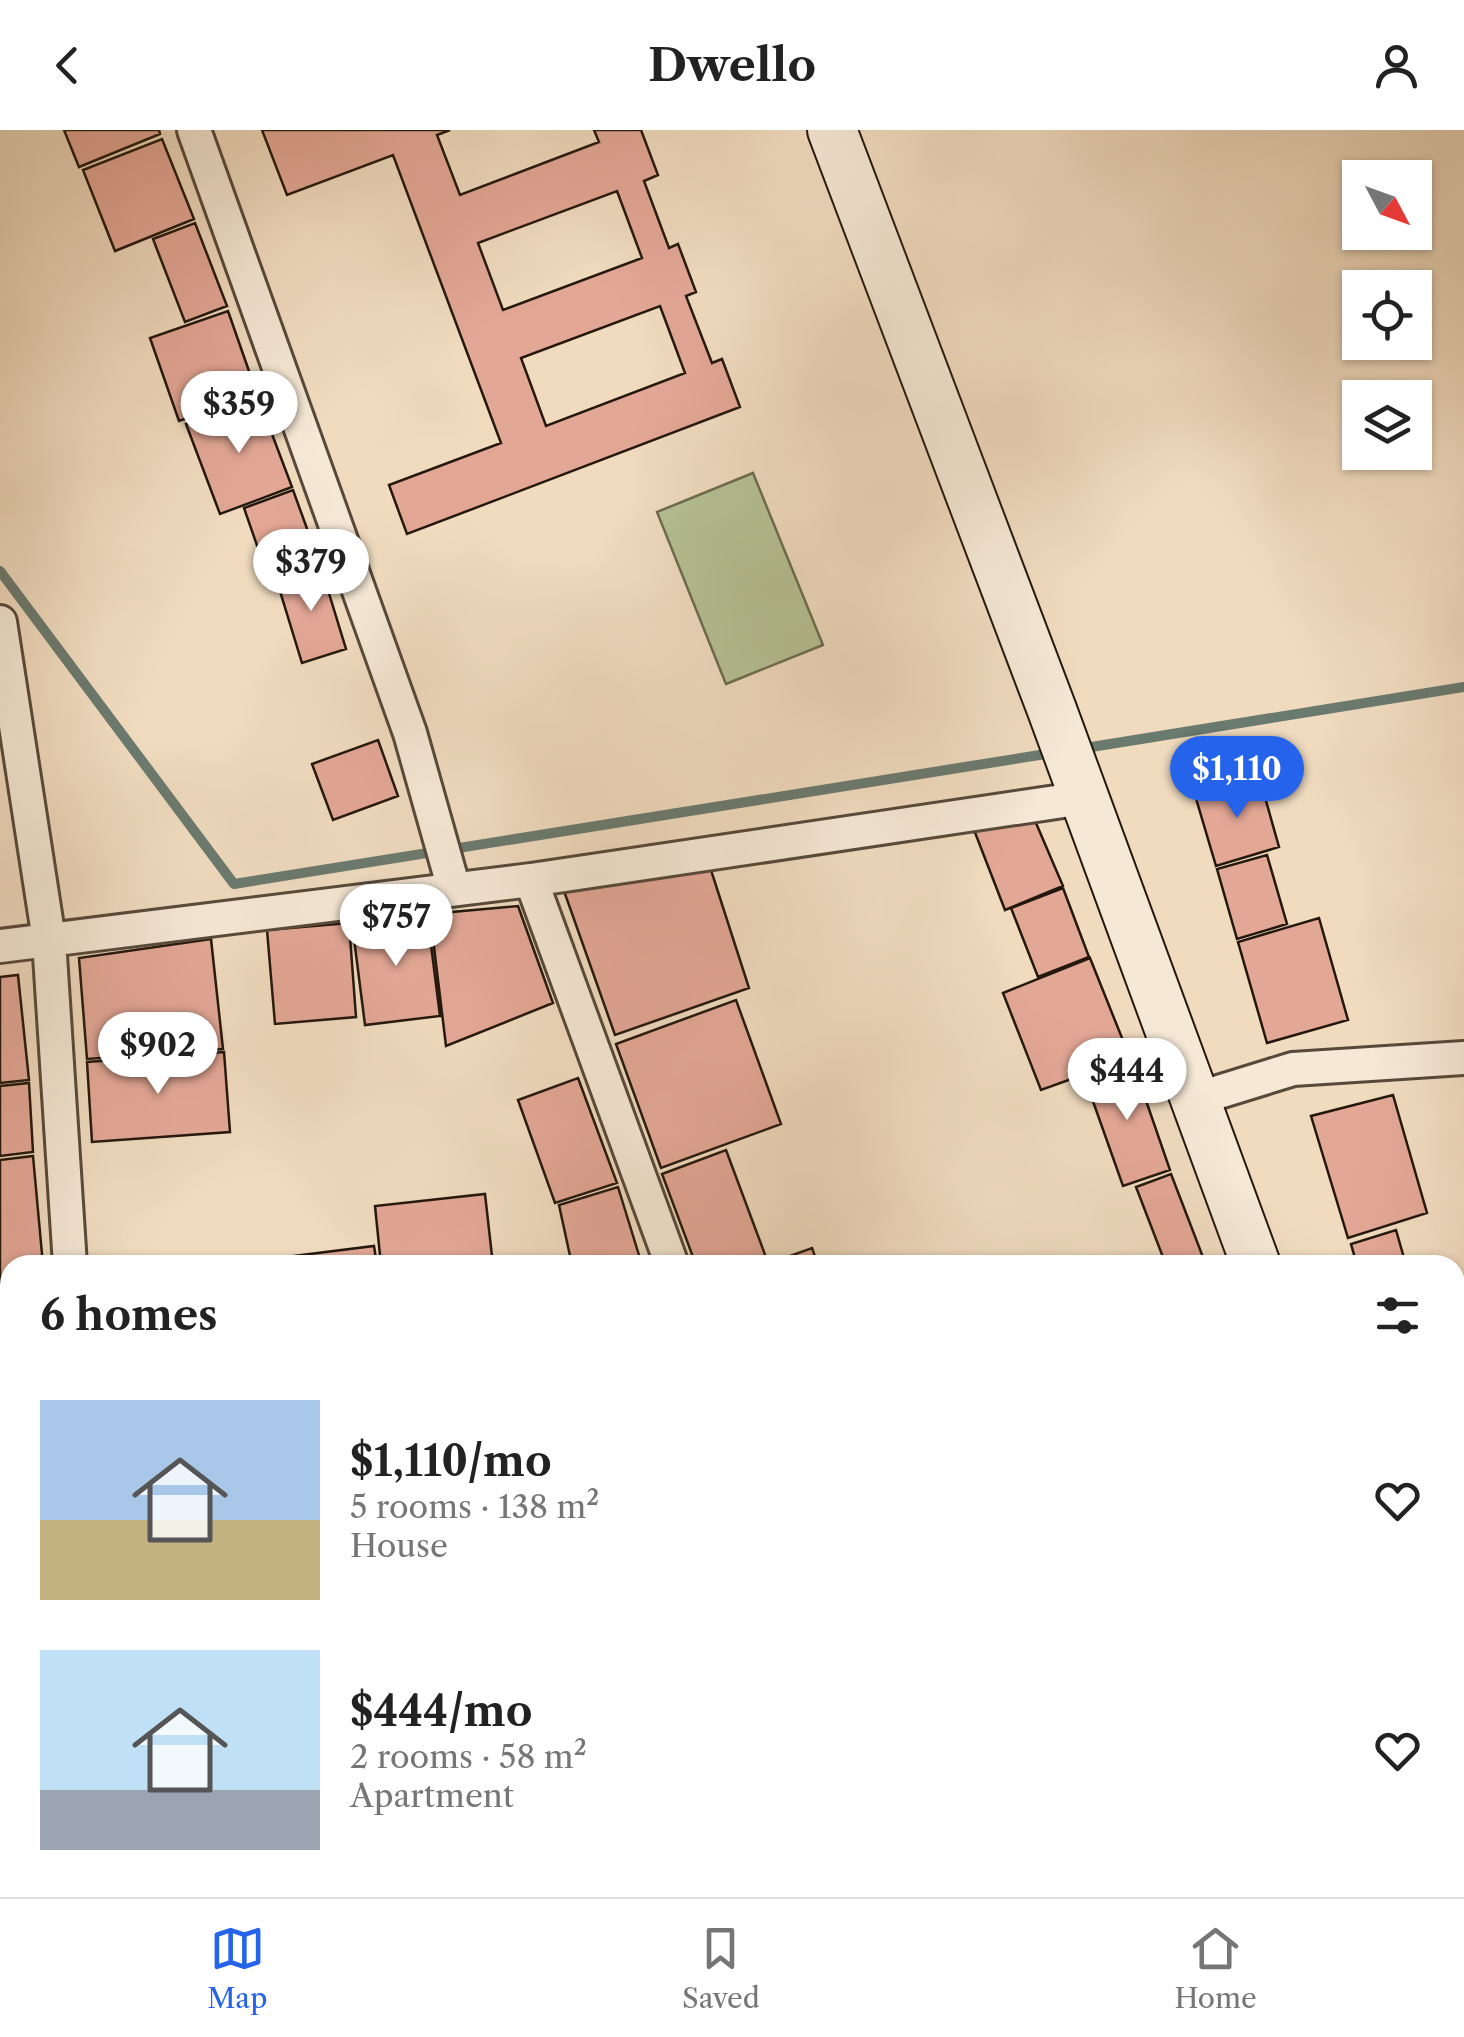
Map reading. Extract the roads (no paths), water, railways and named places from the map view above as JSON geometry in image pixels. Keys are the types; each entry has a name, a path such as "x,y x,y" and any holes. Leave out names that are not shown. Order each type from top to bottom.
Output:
{"main road":[{"path":"832,130 1052,710 1252,1255"}],"street":[{"path":"194,130 410,734 451,876"},
{"path":"0,622 50,940 69,1255"},
{"path":"0,946 451,876 531,880 1078,783"},
{"path":"531,880 668,1255"},
{"path":"1196,1099 1293,1070 1464,1058"}],"waterway":[{"path":"0,571 234,884 1052,753"},
{"path":"1079,749 1464,687"}]}
